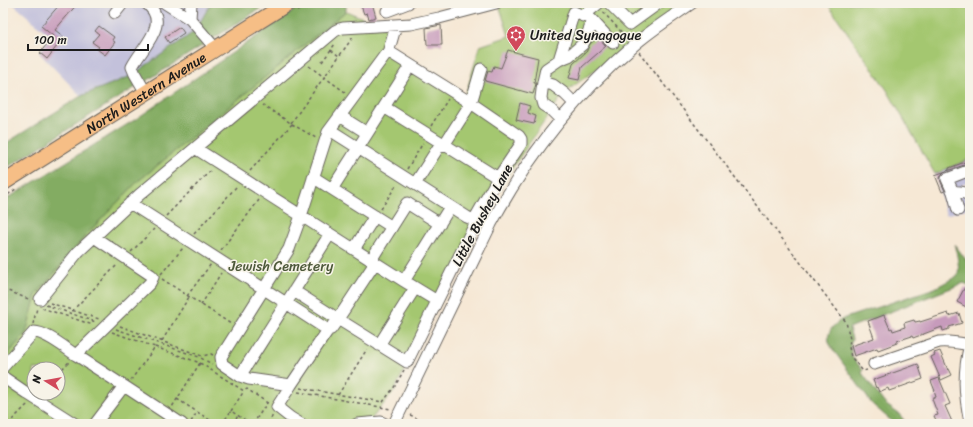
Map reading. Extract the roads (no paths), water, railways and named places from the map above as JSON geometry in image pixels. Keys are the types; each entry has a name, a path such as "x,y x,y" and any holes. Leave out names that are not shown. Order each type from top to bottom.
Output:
{"highway":[{"name":"North Western Avenue","path":"3,183 288,3"}],"street":[{"path":"114,13 123,3"},
{"path":"146,3 151,7 157,18 155,32 132,67 146,93"},
{"path":"165,3 190,19 216,48"},
{"path":"190,19 191,3"},
{"path":"387,11 408,3"},
{"path":"39,301 78,252 130,203 339,29 411,24 496,3"},
{"path":"609,3 630,24 659,3"},
{"name":"Little Bushey Lane","path":"394,424 491,224 504,200 534,154 560,119 593,83 634,45 692,3"},
{"path":"587,17 598,4"},
{"path":"559,60 574,12 587,17 613,43"},
{"path":"560,119 543,104 541,98 546,69 559,60 569,56 583,44 590,28 587,17"},
{"path":"289,388 240,376 219,363 221,357 289,249 328,132 384,55 388,53 396,25"},
{"path":"294,291 407,362 474,226 474,220 498,178 521,144 520,136 471,103 391,53 388,53"},
{"path":"332,189 410,66"},
{"path":"415,184 438,148 444,145 471,103 482,69"},
{"path":"543,82 553,85 574,103"},
{"path":"384,107 498,178"},
{"path":"340,116 367,133"},
{"path":"330,130 450,207 474,220"},
{"path":"195,148 437,301"},
{"path":"958,210 953,192 947,179 970,170"},
{"path":"313,177 392,227"},
{"path":"953,192 960,191 970,195"},
{"path":"130,203 328,330"},
{"path":"301,424 277,407 328,330 331,329 338,319 407,203 440,224"},
{"path":"404,281 450,207"},
{"path":"354,249 375,216"},
{"path":"240,376 330,234"},
{"path":"76,355 150,284 152,277 148,272 94,237"},
{"path":"376,343 415,288"},
{"path":"3,367 34,332 39,332 45,334 182,424"},
{"path":"874,364 939,342 946,341 970,345 964,379 966,407 970,422"},
{"path":"3,377 75,424"},
{"path":"95,424 124,386"},
{"path":"357,424 381,422 385,424"}],"place":[{"name":"United Synagogue","path":"516,52"}],"park label":[{"name":"Jewish Cemetery","path":"281,266"}]}
